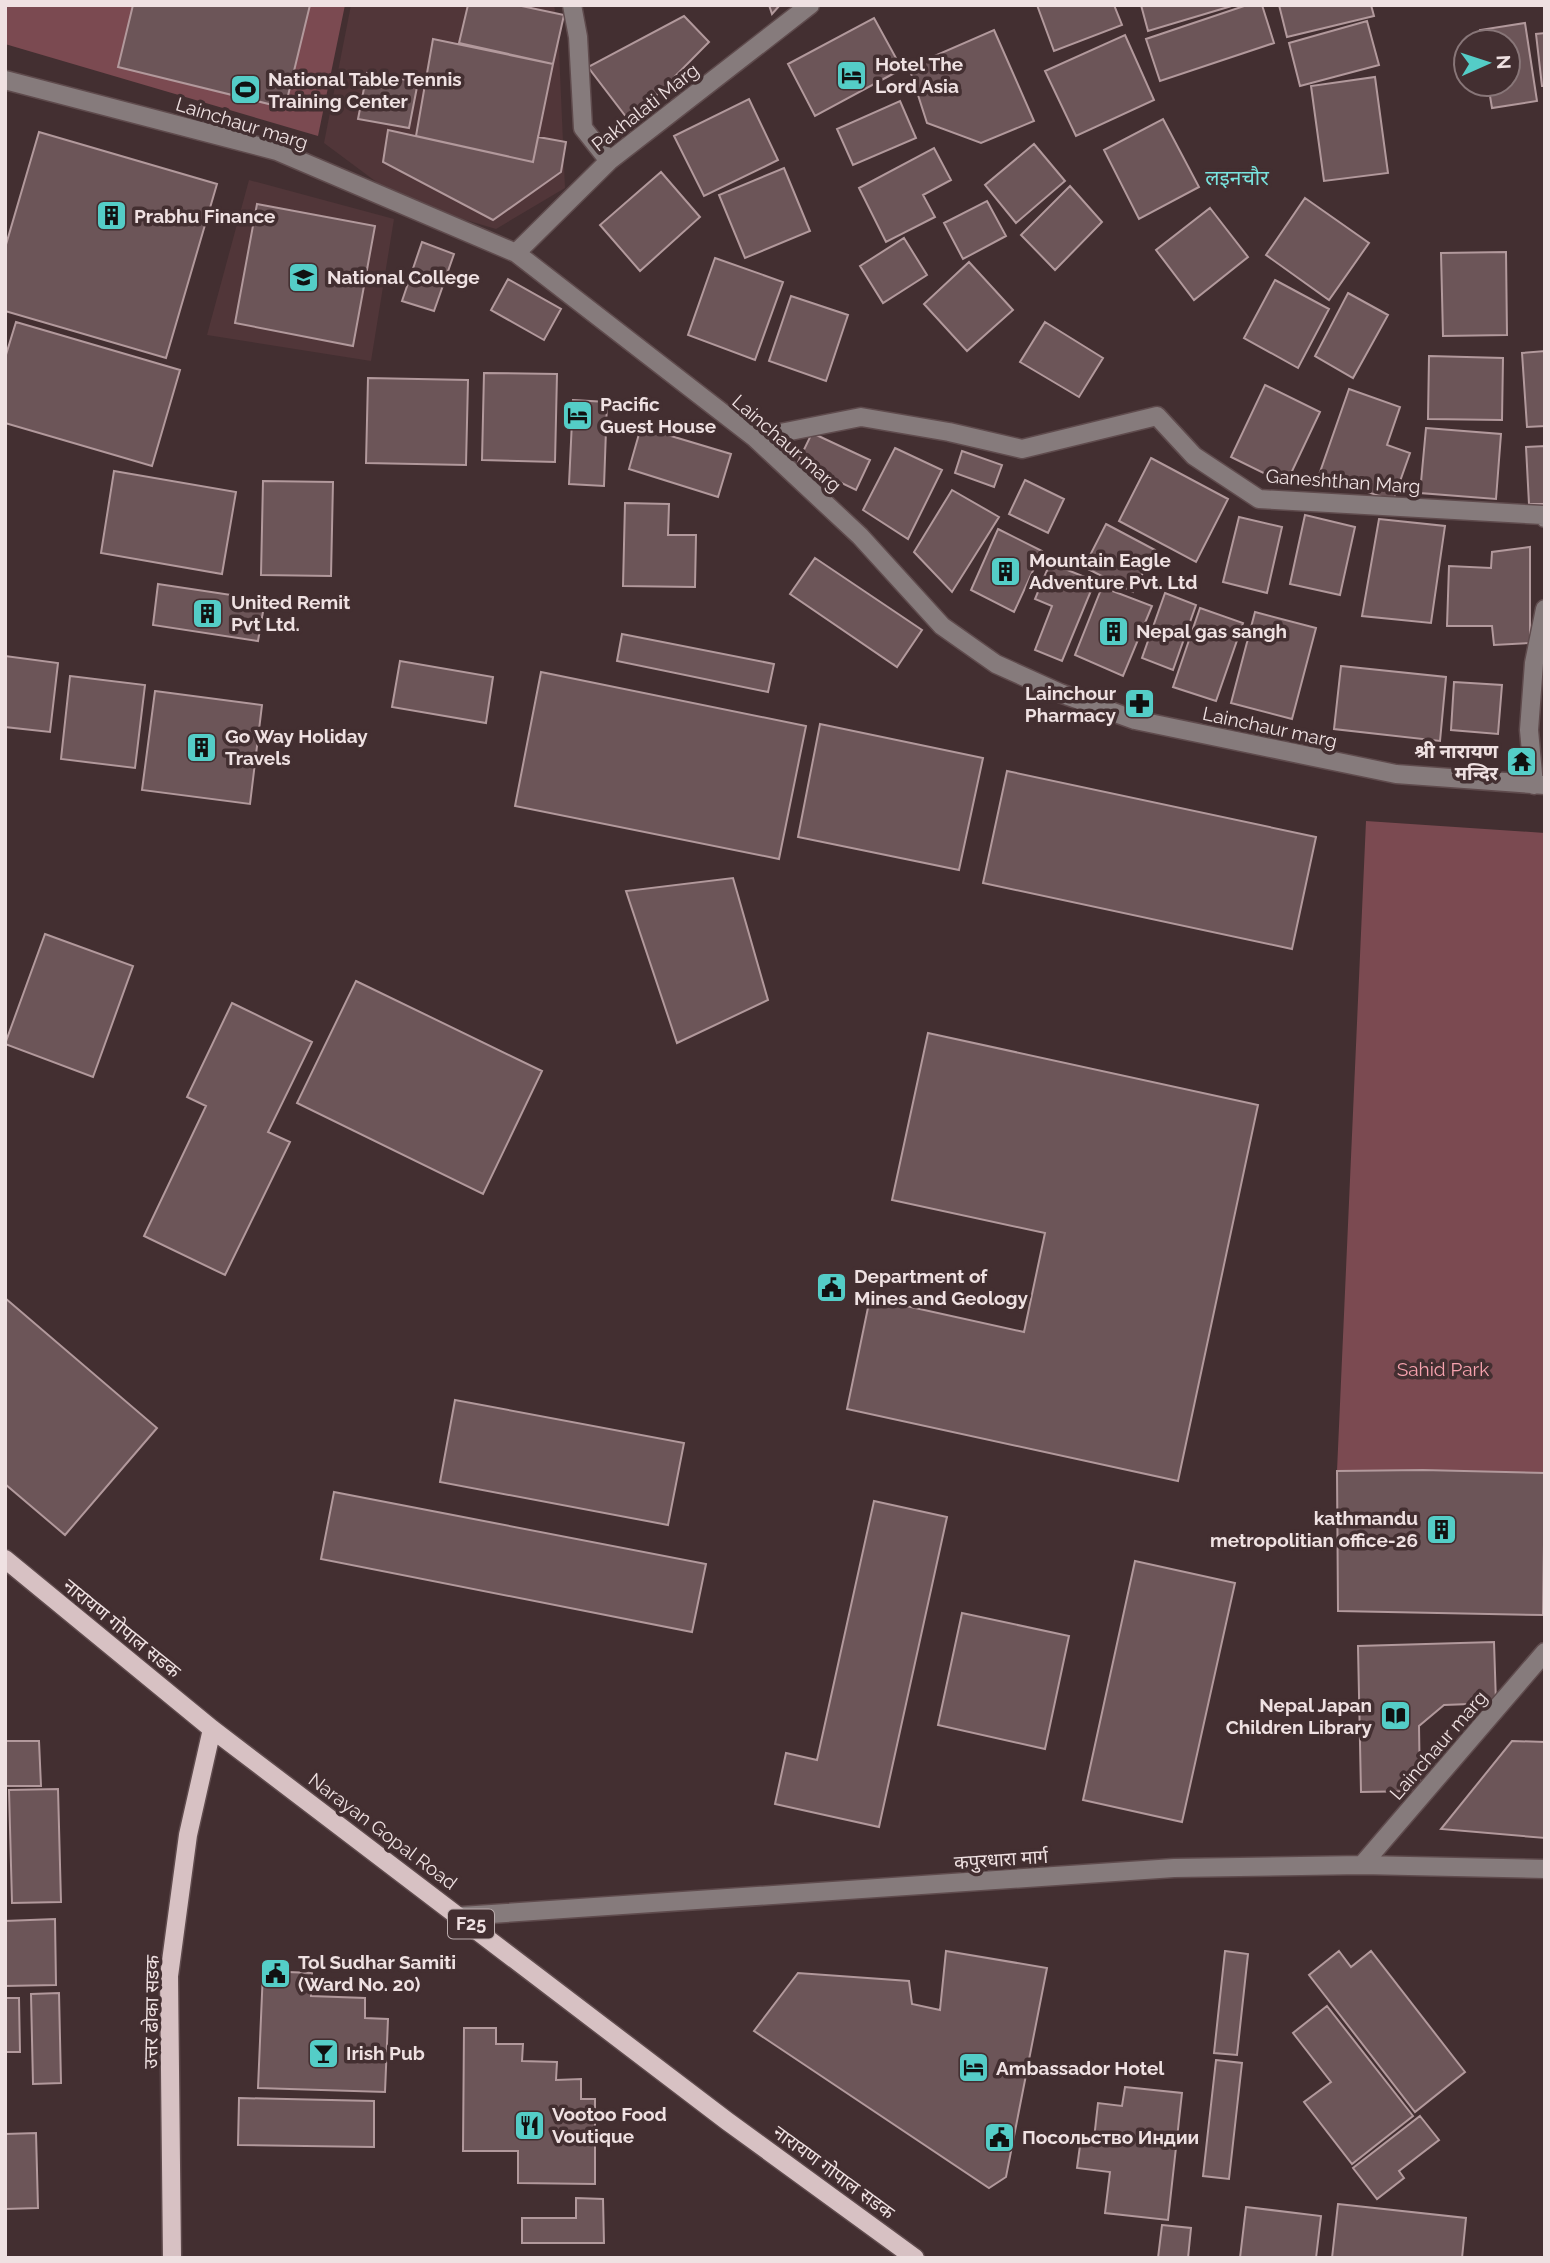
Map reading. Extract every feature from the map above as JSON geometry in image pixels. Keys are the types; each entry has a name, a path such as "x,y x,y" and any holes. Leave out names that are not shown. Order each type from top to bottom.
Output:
{"main road":[{"name":"नारायण गोपाल सडक","path":"5,1559 212,1729"},
{"name":"Narayan Gopal Road","path":"212,1729 727,2121"},
{"name":"उत्तर ढोका सडक","path":"172,2258 169,1976 188,1835 212,1729"},
{"name":"नारायण गोपाल सडक","path":"727,2121 915,2258"}],"street":[{"path":"572,5 578,37 583,128 609,161"},
{"name":"Pakhalati Marg","path":"516,254 609,161 810,5"},
{"name":"Lainchaur marg","path":"5,80 277,151 516,254 755,438 860,537 942,626 996,664 1135,720 1396,774 1539,785"},
{"name":"Ganeshthan Marg","path":"755,438 861,417 949,432 1022,449 1157,416 1194,456 1259,499 1543,515 1545,518"},
{"path":"1539,785 1529,730 1534,663 1545,609"},
{"name":"Lainchaur marg","path":"1362,1865 1545,1652"},
{"name":"कपुरधारा मार्ग","path":"461,1916 1174,1868 1362,1865 1545,1870"}],"shaded area":[{"path":"351,5 554,5 558,27 565,188 496,229 402,201 324,143"},
{"name":"National College","path":"249,180 394,219 371,361 207,335"}],"green space":[{"name":"National Table Tennis Training Center","path":"5,5 345,5 318,136 5,44"},
{"name":"Sahid Park","path":"1366,821 1545,833 1545,1473 1337,1471"}],"building":[{"path":"133,5 310,5 285,108 118,67"},
{"path":"468,5 517,5 564,15 553,64 459,43"},
{"path":"769,5 780,5 772,14"},
{"path":"1037,5 1114,5 1122,25 1054,51"},
{"path":"1141,5 1235,5 1148,31"},
{"path":"1247,5 1262,5 1274,43 1160,81 1146,39"},
{"path":"1279,5 1371,5 1374,16 1287,37"},
{"path":"684,16 709,42 630,122 588,67"},
{"path":"874,18 902,69 815,116 788,64"},
{"path":"1367,21 1379,65 1300,86 1289,43"},
{"path":"1525,23 1537,101 1492,108 1490,98 1522,98 1522,28 1493,28"},
{"path":"994,30 1034,121 981,143 927,123 909,67"},
{"path":"1545,33 1545,86 1542,86 1536,34"},
{"path":"1125,35 1154,100 1076,136 1045,71"},
{"path":"433,39 553,64 533,162 416,136"},
{"path":"367,73 418,82 409,128 358,119"},
{"path":"1375,77 1388,173 1324,181 1311,86"},
{"path":"749,99 778,160 704,196 674,136"},
{"path":"900,101 916,138 853,165 837,129"},
{"path":"1163,119 1199,187 1139,219 1104,150"},
{"path":"388,130 533,162 538,137 566,142 561,172 493,220 383,162"},
{"name":"Prabhu Finance","path":"39,132 217,184 166,358 5,311 5,248"},
{"path":"1034,144 1065,181 1016,223 985,185"},
{"path":"934,148 951,180 923,195 935,217 886,242 859,188"},
{"path":"784,168 810,231 745,258 719,195"},
{"path":"661,172 700,217 640,271 600,225"},
{"path":"1070,186 1102,222 1055,270 1021,235"},
{"path":"1305,198 1369,243 1329,300 1266,255"},
{"path":"987,201 1006,236 963,259 944,223"},
{"name":"National College","path":"257,204 375,226 353,346 235,323"},
{"path":"1210,208 1248,257 1194,300 1156,250"},
{"path":"904,238 927,275 883,303 860,266"},
{"path":"422,242 454,254 434,311 402,301"},
{"path":"1506,252 1507,335 1443,336 1441,253"},
{"path":"715,258 783,282 755,360 688,335"},
{"path":"969,262 1013,310 967,351 924,304"},
{"path":"508,279 561,309 544,340 491,310"},
{"path":"1275,280 1329,309 1298,368 1244,338"},
{"path":"1348,293 1388,315 1353,378 1315,356"},
{"path":"791,296 848,315 826,381 769,361"},
{"path":"16,322 180,370 152,466 5,423 5,358"},
{"path":"1045,322 1103,358 1079,397 1020,362"},
{"path":"1545,351 1545,426 1527,427 1522,353"},
{"path":"1429,356 1503,358 1502,420 1428,419"},
{"path":"484,373 557,374 555,462 482,460"},
{"path":"368,378 468,380 466,465 366,463"},
{"path":"1265,385 1320,412 1286,484 1231,457"},
{"path":"1349,389 1400,407 1387,445 1410,453 1393,501 1319,475"},
{"path":"573,400 607,402 604,486 569,484"},
{"path":"641,427 731,454 718,497 629,469"},
{"path":"1426,428 1501,434 1496,499 1420,493"},
{"path":"812,433 870,460 856,490 798,462"},
{"path":"1545,446 1545,504 1529,504 1526,447"},
{"path":"895,448 942,470 908,539 863,510"},
{"path":"962,451 1002,465 994,487 955,473"},
{"path":"1151,458 1228,499 1196,562 1119,521"},
{"path":"114,471 236,492 222,574 101,553"},
{"path":"1025,480 1064,499 1048,533 1009,514"},
{"path":"263,481 333,482 331,576 261,575"},
{"path":"952,490 999,517 952,592 914,552"},
{"path":"625,503 669,504 668,535 696,535 695,587 623,586"},
{"path":"1305,515 1355,527 1340,595 1290,584"},
{"path":"1239,517 1282,527 1267,593 1223,582"},
{"path":"1379,519 1445,526 1431,623 1362,616"},
{"path":"1106,524 1155,550 1133,592 1084,567"},
{"name":"Mountain Eagle Adventure Pvt. Ltd","path":"998,529 1042,551 1014,612 971,590"},
{"path":"1530,547 1530,643 1494,645 1492,626 1447,626 1449,566 1491,568 1492,552"},
{"path":"815,558 922,630 897,667 790,594"},
{"path":"1050,563 1095,581 1062,661 1035,650 1052,606 1035,599"},
{"name":"United Remit Pvt Ltd.","path":"158,584 265,600 258,641 153,625"},
{"name":"Nepal gas sangh","path":"1102,587 1152,606 1123,676 1075,655"},
{"path":"1165,593 1196,605 1173,670 1142,658"},
{"path":"1200,608 1243,623 1216,701 1173,687"},
{"path":"1255,612 1316,628 1292,719 1231,703"},
{"path":"622,634 774,664 768,692 617,661"},
{"path":"5,656 58,663 50,732 5,727"},
{"path":"400,661 493,677 486,723 392,707"},
{"path":"1341,666 1446,677 1440,741 1334,729"},
{"path":"541,672 806,726 779,859 515,806"},
{"path":"70,676 145,685 135,768 61,759"},
{"path":"1454,682 1502,685 1498,734 1451,730"},
{"name":"Go Way Holiday Travels","path":"155,691 262,705 250,804 142,790"},
{"path":"820,724 983,758 959,870 798,837"},
{"path":"1007,771 1316,837 1292,949 983,883"},
{"path":"733,878 768,1000 677,1043 626,891"},
{"path":"45,934 133,966 93,1077 5,1044"},
{"path":"356,981 542,1071 483,1194 297,1103"},
{"path":"232,1003 312,1042 268,1132 290,1142 225,1275 144,1236 206,1106 187,1097"},
{"path":"928,1033 1258,1105 1178,1481 847,1409 870,1298 1024,1332 1045,1233 892,1200"},
{"path":"5,1298 157,1428 65,1535 5,1484"},
{"path":"455,1400 684,1443 668,1525 440,1482"},
{"name":"kathmandu metropolitian office-26","path":"1337,1471 1545,1473 1543,1615 1338,1611"},
{"path":"334,1492 706,1564 692,1632 321,1559"},
{"path":"874,1501 947,1517 879,1827 775,1804 786,1753 817,1760"},
{"path":"1135,1561 1235,1583 1182,1822 1083,1800"},
{"path":"962,1613 1069,1636 1045,1749 938,1725"},
{"name":"Nepal Japan Children Library","path":"1494,1642 1496,1703 1444,1705 1419,1726 1420,1791 1361,1792 1358,1646"},
{"path":"5,1741 39,1741 41,1786 5,1786"},
{"path":"1512,1741 1545,1742 1545,1838 1441,1829"},
{"path":"58,1789 61,1902 12,1903 9,1790"},
{"path":"55,1919 56,1985 5,1986 5,1921"},
{"path":"946,1951 1047,1968 1006,2177 989,2188 754,2031 798,1973 909,1981 912,2004 940,2010"},
{"path":"1225,1951 1248,1954 1237,2055 1214,2053"},
{"path":"1339,1951 1351,1967 1371,1951 1465,2072 1415,2112 1309,1975"},
{"name":"Irish Pub","path":"263,1971 312,1973 311,1996 365,1998 365,2018 388,2019 385,2092 258,2088"},
{"path":"59,1993 61,2083 33,2084 31,1994"},
{"path":"5,1998 19,1998 20,2052 5,2052"},
{"path":"1327,2006 1413,2116 1352,2164 1304,2102 1331,2082 1293,2033"},
{"name":"Vootoo Food Voutique","path":"464,2028 496,2028 496,2044 523,2044 522,2061 557,2062 556,2080 581,2079 581,2099 595,2099 595,2184 518,2183 518,2151 463,2151"},
{"path":"1216,2060 1242,2063 1229,2179 1203,2176"},
{"path":"1125,2087 1182,2093 1168,2220 1105,2213 1110,2172 1077,2168 1081,2138 1094,2139 1098,2103 1122,2106"},
{"path":"239,2098 374,2101 374,2147 238,2145"},
{"path":"1420,2116 1439,2140 1399,2171 1404,2178 1377,2199 1353,2168"},
{"path":"36,2133 38,2208 5,2209 5,2134"},
{"path":"576,2198 603,2199 604,2243 522,2243 522,2218 576,2218"},
{"path":"1338,2204 1466,2218 1462,2258 1332,2258"},
{"path":"1246,2207 1321,2216 1316,2258 1240,2258"},
{"path":"1162,2225 1191,2228 1188,2258 1158,2258"}],"place":[{"name":"Hotel The Lord Asia","path":"852,75"},
{"name":"National Table Tennis Training Center","path":"245,90"},
{"name":"Prabhu Finance","path":"111,216"},
{"name":"National College","path":"304,277"},
{"name":"Pacific Guest House","path":"577,415"},
{"name":"Mountain Eagle Adventure Pvt. Ltd","path":"1006,571"},
{"name":"United Remit Pvt Ltd.","path":"208,613"},
{"name":"Nepal gas sangh","path":"1113,631"},
{"name":"Lainchour Pharmacy","path":"1139,704"},
{"name":"Go Way Holiday Travels","path":"202,747"},
{"name":"श्री नारायण मन्दिर","path":"1521,762"},
{"name":"Department of Mines and Geology","path":"831,1287"},
{"name":"kathmandu metropolitian office-26","path":"1441,1529"},
{"name":"Nepal Japan Children Library","path":"1395,1716"},
{"name":"Tol Sudhar Samiti (Ward No. 20)","path":"275,1973"},
{"name":"Irish Pub","path":"323,2053"},
{"name":"Ambassador Hotel","path":"973,2068"},
{"name":"Vootoo Food Voutique","path":"529,2125"},
{"name":"Посольство Индии","path":"999,2137"}],"district":[{"name":"लइनचौर","path":"1237,178"}]}
